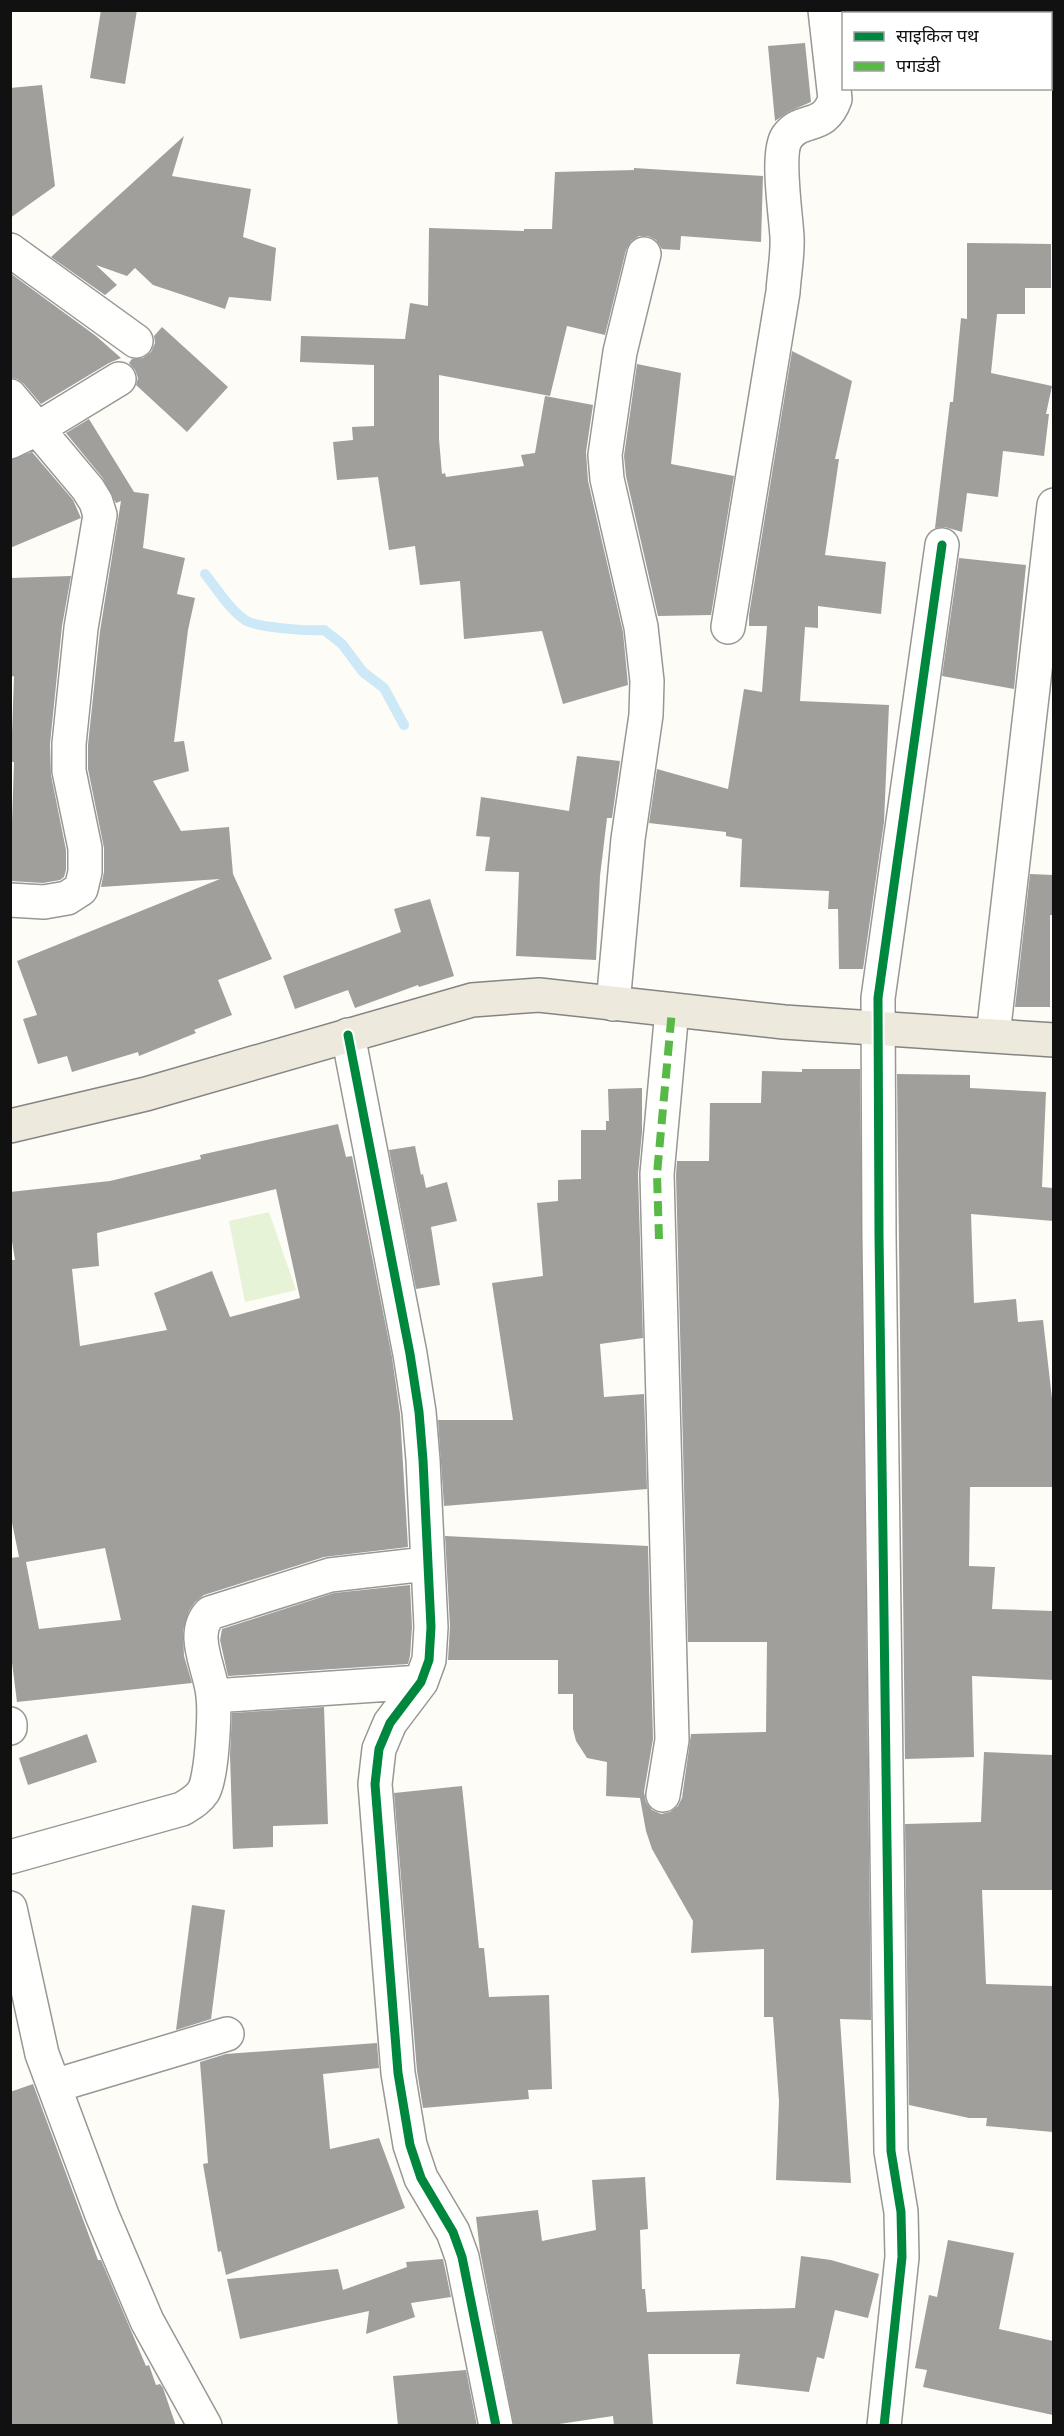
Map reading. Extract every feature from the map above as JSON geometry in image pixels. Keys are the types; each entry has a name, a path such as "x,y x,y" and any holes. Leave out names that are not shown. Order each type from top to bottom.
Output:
{"main road":[{"path":"10,1126 146,1094 472,1000 539,995 784,1022 1053,1040"}],"street":[{"path":"728,627 783,292 787,240 782,172 783,150 787,137 799,127 825,118 835,99 825,10"},
{"path":"10,250 136,341"},
{"path":"613,1004 628,839 644,725 647,681 640,627 607,479 605,455 620,352 644,254"},
{"path":"24,435 119,379"},
{"path":"10,396 24,435 88,489 96,502 100,515 81,628 69,751 69,771 85,848 85,872 81,889 67,898 44,903 10,900"},
{"path":"993,1035 1053,505"},
{"path":"884,2426 902,2257 901,2212 891,2151 878,998 942,545"},
{"path":"663,1795 672,1731 657,1174 672,1010"},
{"path":"348,1035 410,1354 419,1412 423,1460 430,1627 429,1659 421,1682 390,1724 379,1749 375,1784 398,2073 410,2145 421,2178 453,2232 462,2257 496,2426"},
{"path":"10,1857 182,1809 195,1802 205,1790 209,1773 213,1696 201,1638 202,1622 210,1613 330,1575 426,1564"},
{"path":"213,1696 421,1682"},
{"path":"10,1908 42,2054 102,2215 147,2321 205,2426"},
{"path":"54,2086 227,2034"}],"green space":[{"path":"269,1212 296,1290 245,1302 229,1221"}],"building":[{"path":"101,10 137,10 125,84 90,78"},
{"path":"805,43 811,102 790,111 775,121 768,46"},
{"path":"42,85 55,186 10,218 10,88"},
{"path":"184,136 172,176 251,189 243,237 276,248 271,301 229,297 225,309 153,285 135,268 127,276 96,265 117,285 105,295 51,257"},
{"path":"634,168 763,176 761,242 681,236 680,250 662,249 656,240 648,236 639,236 631,241 626,250 605,335 567,326 550,396 439,375 439,439 442,474 445,473 446,477 524,466 521,455 535,453 545,396 593,405 586,452 588,481 623,632 628,685 563,704 542,631 464,639 460,581 420,585 415,546 389,550 378,477 337,480 333,442 353,440 352,427 374,426 374,365 300,362 301,336 405,339 410,303 428,306 429,228 524,231 524,229 552,229 555,172 634,170"},
{"path":"967,243 1051,244 1051,288 1025,288 1025,314 997,314 991,373 1052,386 1046,414 1049,414 1044,456 1003,451 998,497 967,493 962,532 945,527 935,528 950,402 953,402 961,318 967,319"},
{"path":"10,273 96,336 121,358 41,404 24,384 17,379 10,378"},
{"path":"162,327 228,387 187,432 136,385 138,378 129,363 132,359 143,358 151,352 155,343 154,336"},
{"path":"792,351 852,381 835,459 839,459 825,555 886,562 881,614 818,606 818,628 805,627 800,701 889,705 884,822 863,969 839,969 838,909 828,909 829,891 740,887 742,839 726,836 726,832 649,823 657,769 728,789 744,689 762,692 767,626 749,626 749,615"},
{"path":"637,364 681,373 671,464 734,476 711,615 658,616 626,476 624,456"},
{"path":"89,419 134,492 149,494 143,548 185,558 177,594 195,598 188,630 174,742 184,741 189,771 153,781 181,831 229,827 233,874 272,959 218,980 232,1015 194,1030 196,1033 139,1056 138,1052 72,1072 67,1056 38,1064 23,1019 37,1015 17,961 220,879 101,887 104,872 104,848 88,769 88,745 100,631 121,501 116,503 102,477 66,433"},
{"path":"32,452 73,500 81,518 10,548 10,460"},
{"path":"959,558 1026,565 1014,689 942,676"},
{"path":"71,576 62,626 50,744 51,775 66,850 66,870 64,877 60,880 43,883 10,881 14,676 10,677 10,578"},
{"path":"577,756 620,761 612,818 607,818 600,876 596,960 516,956 519,872 485,871 490,837 476,836 481,797 569,811"},
{"path":"1030,874 1053,875 1053,915 1050,915 1050,1007 1015,1007"},
{"path":"430,899 454,976 419,987 418,985 355,1008 348,990 295,1009 283,976 401,932 394,909"},
{"path":"802,1069 860,1069 871,2020 840,2019 851,2183 776,2180 779,2101 773,2017 764,2017 764,1949 691,1953 693,1921 652,1849 640,1798 606,1796 607,1762 587,1758 576,1741 573,1729 573,1694 558,1694 558,1660 448,1660 450,1626 445,1536 648,1546 653,1739 644,1792 646,1802 652,1810 661,1814 670,1812 678,1806 682,1798 691,1734 766,1732 767,1642 688,1642 676,1175 677,1161 709,1161 710,1103 761,1103 762,1071 802,1072"},
{"path":"897,1074 970,1075 970,1088 1046,1092 1042,1187 1053,1188 1053,1221 971,1214 974,1303 1016,1299 1018,1322 1043,1320 1053,1407 1053,1487 970,1487 969,1566 995,1567 992,1609 1053,1611 1053,1680 972,1676 974,1757 905,1759"},
{"path":"642,1088 642,1132 638,1174 643,1338 600,1344 604,1397 644,1394 647,1489 444,1506 438,1420 513,1420 492,1283 543,1276 537,1203 558,1201 558,1180 581,1179 581,1130 606,1130 606,1121 609,1121 608,1089"},
{"path":"338,1124 346,1157 352,1156 392,1357 400,1414 408,1547 324,1557 204,1595 189,1611 183,1631 184,1656 192,1683 17,1702 10,1647 10,1558 19,1557 10,1513 10,1260 15,1260 10,1229 10,1192 110,1181 201,1159 200,1155","holes":["276,1189 300,1298 230,1317 212,1271 154,1293 167,1330 80,1346 72,1269 99,1266 97,1233","105,1548 121,1620 39,1629 26,1562"]},
{"path":"415,1146 426,1188 447,1182 457,1221 431,1227 440,1285 416,1289 389,1150"},
{"path":"410,1585 412,1627 408,1664 228,1676 220,1640 222,1629 334,1593"},
{"path":"324,1707 328,1824 273,1826 273,1847 233,1849 230,1755 232,1713"},
{"path":"87,1734 97,1762 28,1785 19,1758"},
{"path":"984,1752 1053,1755 1053,1890 982,1890 986,1984 1053,1986 1053,2132 986,2126 987,2118 969,2118 909,2105 905,1824 981,1822"},
{"path":"462,1786 479,1948 484,1948 489,1997 549,1995 552,2089 528,2090 529,2099 423,2108 417,2071 394,1793"},
{"path":"192,1905 225,1910 211,2019 176,2030"},
{"path":"377,2043 379,2068 323,2074 330,2149 379,2138 405,2208 226,2275 221,2251 218,2252 203,2164 208,2163 200,2062 226,2054"},
{"path":"33,2084 98,2260 101,2260 146,2366 149,2365 156,2385 160,2384 163,2388 176,2426 10,2426 10,2092"},
{"path":"645,2177 648,2229 640,2230 642,2289 645,2289 647,2312 795,2308 801,2256 831,2260 879,2274 868,2318 835,2310 824,2359 817,2357 809,2392 736,2384 740,2354 648,2354 653,2426 614,2426 613,2416 546,2426 514,2426 480,2251 476,2217 538,2210 542,2241 596,2230 592,2180"},
{"path":"948,2240 1014,2253 999,2329 1053,2341 1053,2415 923,2387 927,2370 915,2368 929,2295 937,2297"},
{"path":"443,2259 451,2297 411,2303 415,2317 366,2334 369,2311 240,2339 227,2279 338,2269 343,2290 407,2267 406,2262"},
{"path":"466,2370 477,2426 398,2426 393,2376"}],"waterway":[{"path":"205,574 228,605 251,623 271,627 324,630 342,644 363,672 384,688 404,725"}],"marked path":[{"path":"659,1239 657,1174 672,1010"}],"cycle path":[{"path":"884,2426 902,2257 901,2212 891,2151 878,998 942,545"},
{"path":"348,1035 410,1354 419,1412 423,1460 431,1627 429,1660 421,1682 390,1723 379,1749 375,1784 398,2073 410,2145 421,2178 453,2232 462,2257 496,2426"}]}
